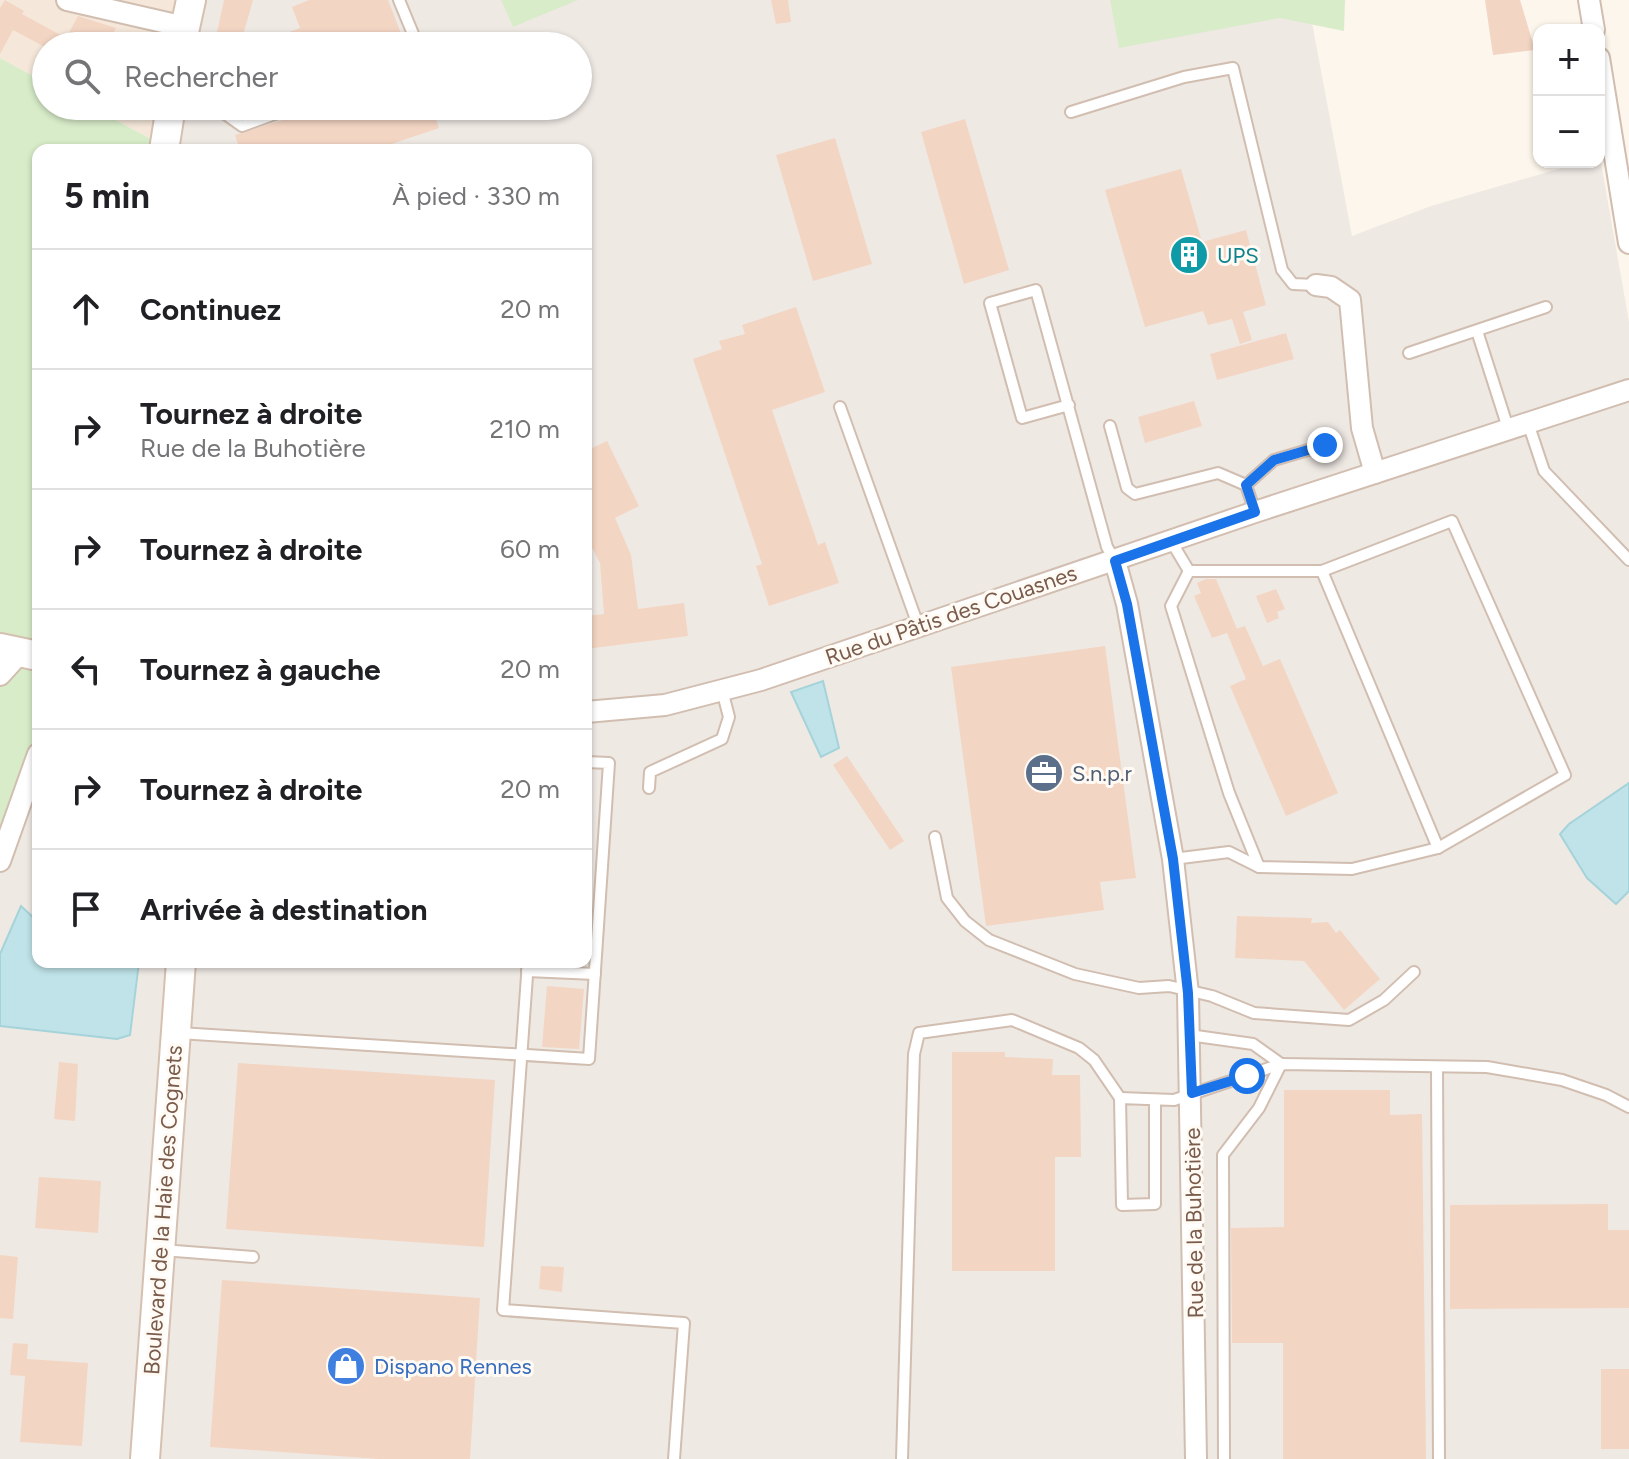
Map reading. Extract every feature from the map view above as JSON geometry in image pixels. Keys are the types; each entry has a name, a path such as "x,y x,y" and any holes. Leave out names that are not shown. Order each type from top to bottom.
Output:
{"main road":[{"path":"165,144 169,120"},
{"name":"Boulevard de la Haie des Cognets","path":"145,1459 180,968"}],"street":[{"path":"67,0 186,24"},
{"path":"1589,0 1593,24"},
{"path":"1605,95 1629,243"},
{"path":"1316,285 1331,287 1350,300 1362,428 1375,473"},
{"name":"Rue du Pâtis des Couasnes","path":"592,711 665,705 722,690 1629,390"},
{"name":"Rue de la Buhotière","path":"1115,561 1127,604 1173,859 1188,993 1196,1459"},
{"path":"0,675 19,653"},
{"path":"0,861 32,771"}],"lane":[{"path":"399,0 412,32"},
{"path":"1071,112 1184,77 1233,68 1282,270 1293,284 1316,285"},
{"path":"234,120 242,126 258,120"},
{"path":"1069,405 1022,418 990,303 1036,290 1069,405 1107,547 1115,561"},
{"path":"1409,353 1546,307"},
{"path":"1477,331 1508,428"},
{"path":"840,407 918,625"},
{"path":"1528,421 1544,471 1629,560"},
{"path":"1110,426 1127,488 1135,494 1218,473 1246,485 1255,512"},
{"path":"1246,485 1274,460 1325,445"},
{"path":"1173,859 1229,852 1259,867 1352,869 1438,848 1565,775 1452,521 1322,571 1189,571"},
{"path":"1171,541 1189,571"},
{"path":"1189,571 1171,606 1229,793 1259,867"},
{"path":"1322,571 1438,848"},
{"path":"649,788 650,772 722,739 729,717 722,690"},
{"path":"175,1033 589,1059 609,763 592,762"},
{"path":"935,837 947,898 965,921 989,940 1075,974 1139,988 1169,986 1188,993 1212,996 1254,1013 1349,1020 1384,1000 1414,972"},
{"path":"528,968 503,1310 684,1323 674,1459"},
{"path":"545,968 595,974"},
{"path":"902,1459 906,1237 914,1054 919,1033 1012,1020 1079,1048 1094,1060 1120,1098 1122,1205 1155,1204 1155,1100"},
{"path":"1189,1035 1253,1044 1281,1064"},
{"path":"1224,1459 1223,1155 1259,1108 1281,1064"},
{"path":"1120,1098 1174,1100 1281,1064 1487,1067 1542,1075 1606,1095 1629,1107"},
{"path":"1437,1068 1439,1459"},
{"path":"160,1250 253,1257"}],"shaded area":[{"path":"0,0 201,0 194,32 32,32 32,75 0,58"},
{"path":"201,0 1305,0 1310,12 1352,236 1431,206 1561,168 1602,168 1629,322 1629,1459 0,1459 0,873 32,779 32,968 592,968 592,144 174,144 177,120 592,120 592,32 194,32"},
{"path":"115,120 168,120 153,140"}],"green space":[{"path":"501,0 578,0 513,27"},
{"path":"1110,0 1345,0 1344,31 1280,18 1119,48"},
{"path":"0,58 32,75 32,120 115,120 153,140 152,144 32,144 32,779 0,873"}],"water":[{"path":"823,681 839,748 821,757 791,692"},
{"path":"1629,783 1629,891 1616,904 1587,878 1560,834 1569,824"},
{"path":"21,906 32,916 32,968 138,968 130,1035 117,1039 0,1026 0,954"}],"building":[{"path":"5,0 24,11 22,14 55,32 32,32 32,40 13,30 0,54 0,8"},
{"path":"224,0 253,0 244,32 217,32"},
{"path":"309,0 388,0 401,32 290,32 300,28 292,7"},
{"path":"771,0 788,0 791,22 776,24"},
{"path":"1485,0 1520,0 1533,50 1493,55"},
{"path":"78,16 116,28 114,32 69,32"},
{"path":"965,119 1009,270 964,284 921,132"},
{"path":"283,120 436,120 439,128 392,144 238,144 235,135"},
{"path":"835,138 872,264 813,281 776,155"},
{"name":"UPS","path":"1181,169 1202,242 1246,230 1266,305 1243,312 1252,340 1240,344 1232,319 1208,325 1203,311 1145,327 1105,190"},
{"path":"796,307 825,392 772,410 818,545 825,542 839,583 769,606 756,566 762,564 693,359 722,349 719,341 745,334 742,325"},
{"path":"1286,333 1294,359 1217,380 1210,354"},
{"path":"1194,401 1202,426 1145,443 1138,417"},
{"path":"607,441 639,506 615,518 631,555 638,609 684,603 688,636 592,648 592,615 604,614 600,563 592,548 592,448"},
{"path":"1216,579 1237,629 1245,626 1263,666 1280,659 1338,793 1286,816 1230,686 1246,679 1227,633 1212,638 1194,596 1201,593 1197,583"},
{"path":"1276,589 1285,609 1277,612 1279,618 1267,623 1256,596"},
{"name":"S.n.p.r","path":"1105,646 1136,878 1100,882 1104,910 986,926 951,667"},
{"path":"847,756 904,841 890,850 833,765"},
{"path":"1237,916 1312,918 1311,923 1328,922 1336,933 1340,930 1380,979 1344,1010 1304,961 1235,958"},
{"path":"547,986 584,989 579,1049 542,1047"},
{"path":"952,1052 1005,1052 1005,1057 1053,1059 1052,1075 1080,1075 1081,1157 1055,1157 1055,1271 952,1271"},
{"path":"59,1062 78,1064 75,1121 54,1119"},
{"path":"238,1063 495,1080 484,1247 226,1229"},
{"path":"1284,1090 1390,1090 1390,1115 1422,1114 1426,1459 1283,1459 1283,1343 1232,1343 1231,1228 1284,1227"},
{"path":"39,1177 101,1181 98,1233 35,1228"},
{"path":"1608,1204 1608,1230 1629,1230 1629,1308 1450,1309 1450,1205"},
{"path":"0,1255 18,1257 13,1319 0,1318"},
{"path":"541,1266 564,1267 562,1292 539,1289"},
{"name":"Dispano Rennes","path":"222,1280 480,1298 470,1459 379,1459 210,1447"},
{"path":"13,1343 28,1344 27,1359 88,1363 82,1446 20,1442 25,1376 10,1375"},
{"path":"1601,1369 1629,1369 1629,1449 1601,1449"}],"place":[{"name":"UPS","path":"1189,255"},
{"name":"S.n.p.r","path":"1044,773"},
{"name":"Dispano Rennes","path":"346,1366"}],"route":[{"path":"1247,1076 1192,1093 1188,993 1173,859 1127,604 1115,561 1255,512 1246,485 1264,465 1325,445"}]}
